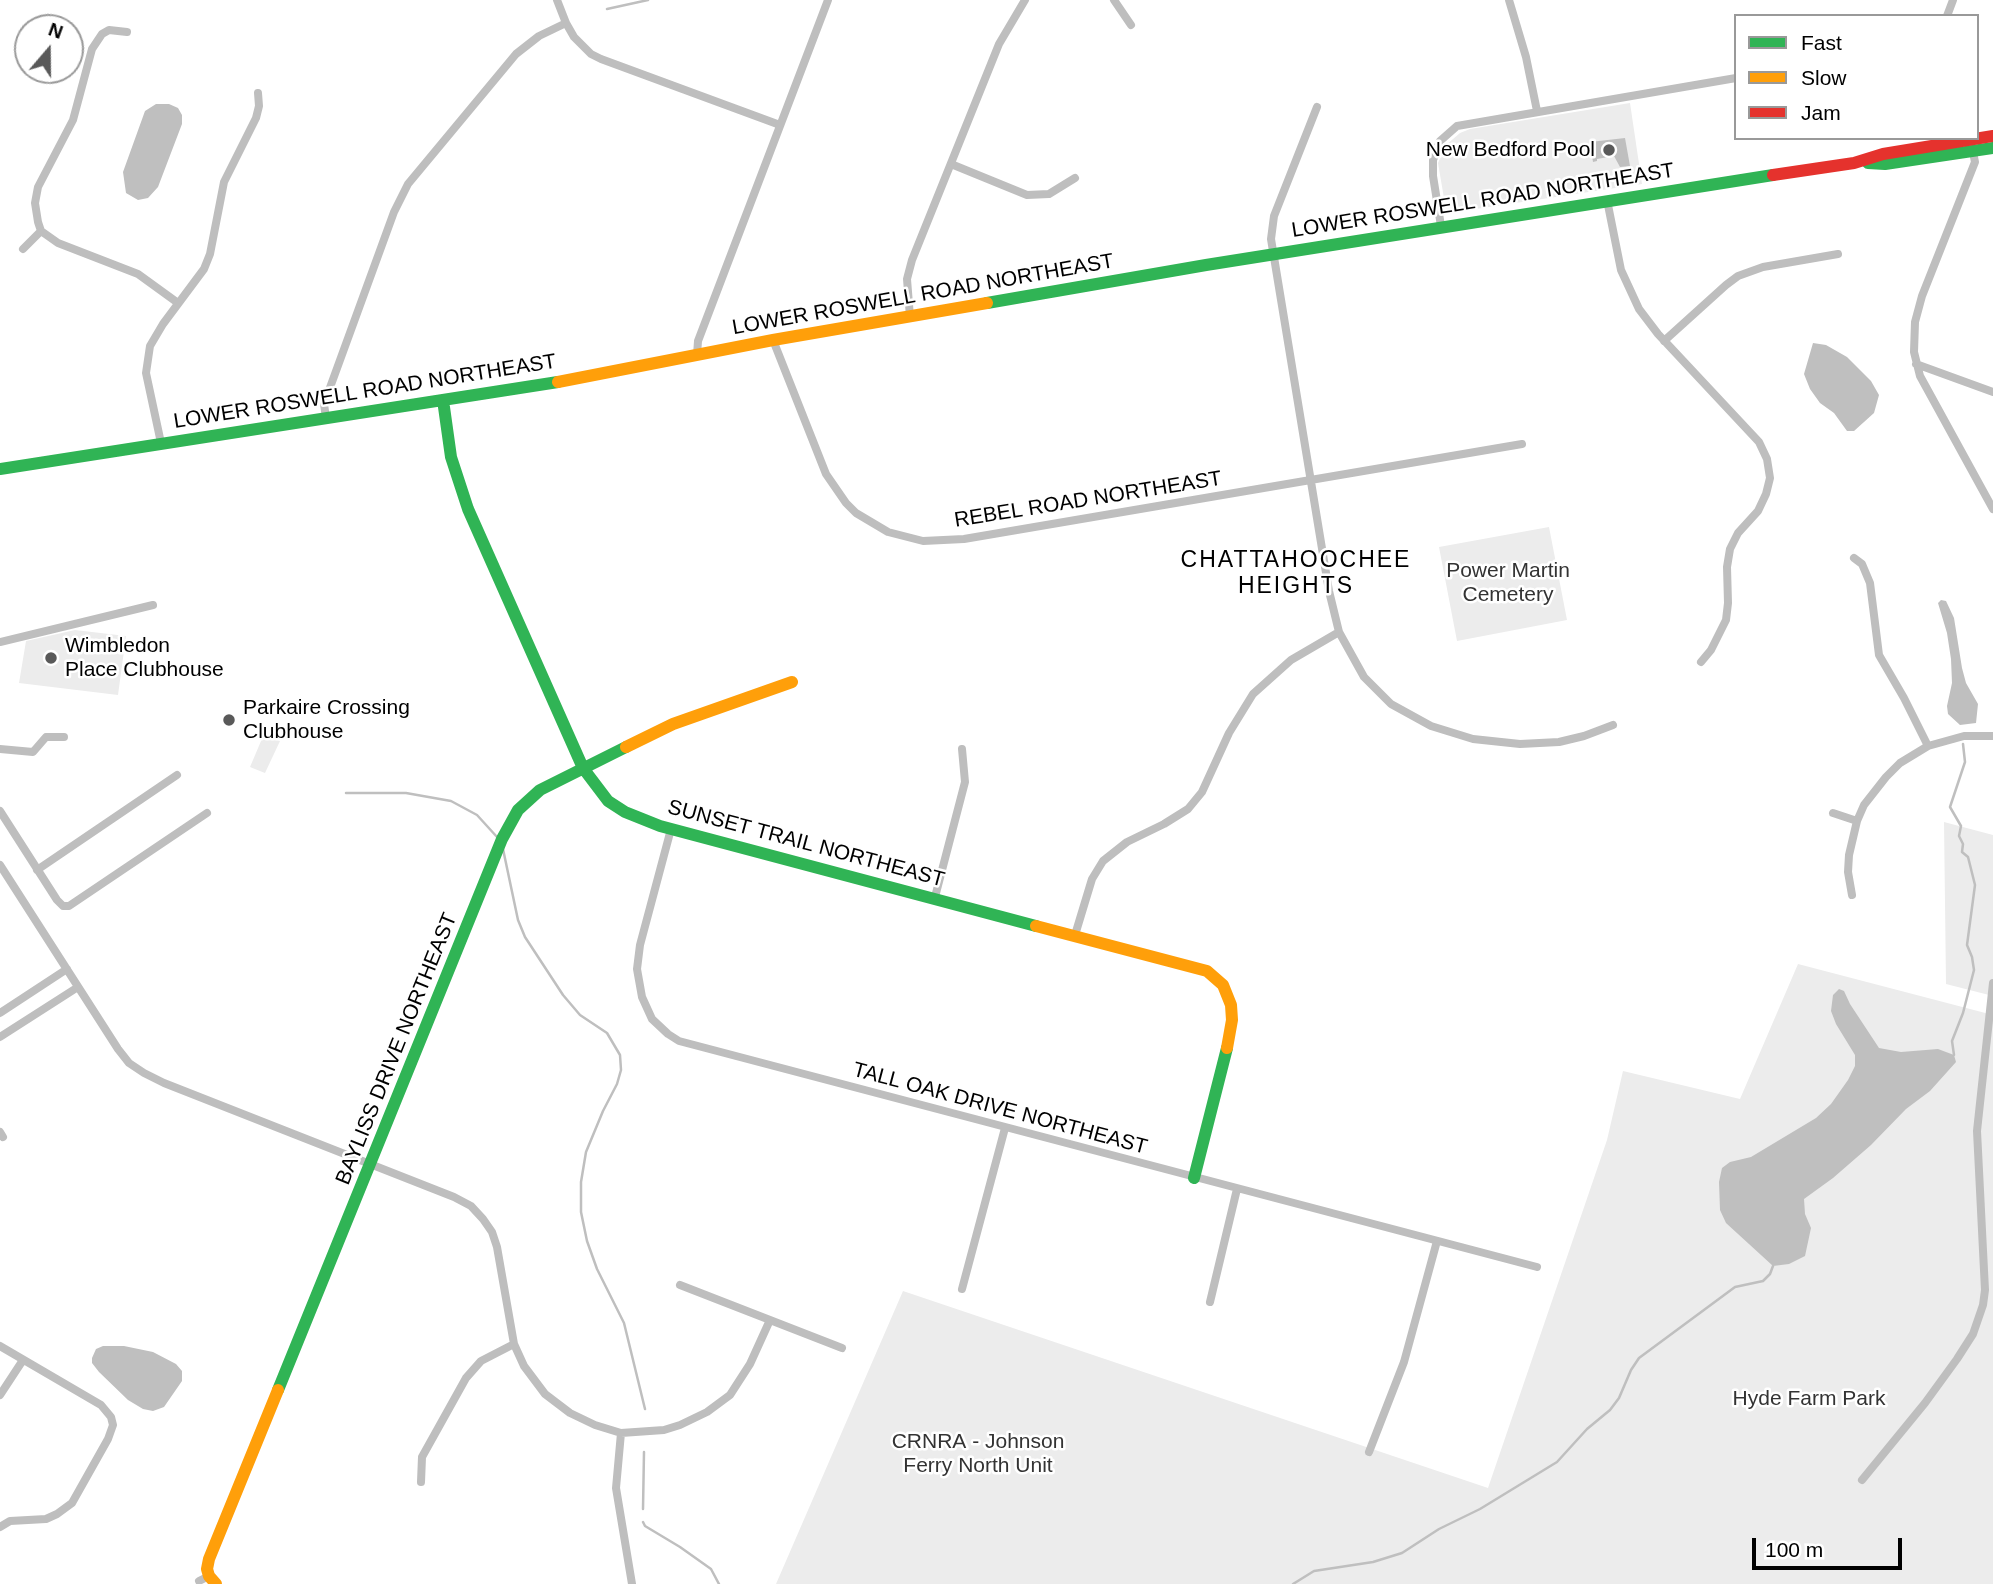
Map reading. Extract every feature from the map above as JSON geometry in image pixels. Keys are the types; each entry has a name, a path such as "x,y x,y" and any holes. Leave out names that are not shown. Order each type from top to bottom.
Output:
{"street":[{"path":"557,0 566,23 585,48 601,59 780,125"},
{"path":"697,355 698,341 828,0"},
{"path":"910,317 906,288 908,270 999,44 1025,0"},
{"path":"1114,0 1131,24"},
{"path":"1509,0 1526,57 1537,111"},
{"path":"326,418 324,404 394,212 408,184 516,54 539,36 566,23"},
{"path":"127,32 109,30 102,34 92,49 74,120 41,178 36,194 36,214 41,231 58,243 138,274 178,303"},
{"path":"1441,226 1433,166 1440,141 1452,129 1460,125 1537,111 1734,78"},
{"path":"161,443 146,373 147,358 155,335 204,269 210,254 224,182 256,118 260,106 258,93"},
{"path":"1317,107 1274,216 1271,232 1329,591 1339,632 1364,677 1391,704 1431,726 1474,739 1520,744 1559,742 1613,725"},
{"name":"LOWER ROSWELL ROAD NORTHEAST","path":"0,469 580,378 773,340 1441,226 1854,163 1885,164 1972,145 1993,136"},
{"path":"1972,145 1975,162 1922,296 1913,339 1916,364 1993,509"},
{"name":"LOWER ROSWELL ROAD NORTHEAST","path":"1972,145 1993,148"},
{"path":"951,164 1027,195 1049,194 1075,178"},
{"path":"1607,200 1615,248 1624,279 1639,309 1664,341 1759,442 1767,459 1770,478 1762,503 1738,533 1730,549 1726,620 1711,650 1701,662"},
{"path":"23,249 41,231"},
{"path":"1664,341 1738,276 1763,267 1838,254"},
{"name":"REBEL ROAD NORTHEAST","path":"773,340 818,456 834,487 856,513 888,532 906,538 942,541 964,539 1522,443"},
{"path":"1916,364 1993,393"},
{"name":"SUNSET TRAIL NORTHEAST","path":"443,400 451,457 460,490 583,768 608,801 645,822 1207,971 1223,985 1231,1005 1230,1037 1194,1178"},
{"path":"1854,558 1862,564 1870,583 1878,655 1928,746"},
{"path":"0,642 153,605"},
{"path":"1075,935 1092,879 1103,861 1126,842 1188,809 1202,792 1229,733 1253,694 1291,660 1339,632"},
{"name":"BAYLISS DRIVE NORTHEAST","path":"208,1580 209,1559 509,824 518,810 540,790 673,724 792,682"},
{"path":"1852,895 1848,872 1849,855 1857,821 1864,805 1886,777 1900,763 1928,746 1964,736 1993,736"},
{"path":"0,749 33,752 46,737 64,737"},
{"path":"935,897 965,782 962,749"},
{"path":"37,870 177,775"},
{"path":"0,811 57,900 69,906 207,813"},
{"path":"1833,813 1857,821"},
{"name":"TALL OAK DRIVE NORTHEAST","path":"671,829 638,958 640,986 647,1010 652,1019 668,1034 701,1048 1537,1267"},
{"path":"0,865 129,1063 144,1073 471,1206 492,1232 497,1247 514,1344 533,1379 556,1404 582,1420 621,1433 656,1431 680,1425 706,1412 730,1395 750,1364 770,1320"},
{"path":"0,1013 67,969"},
{"path":"1862,1480 1925,1404 1957,1359 1979,1320 1984,1290 1978,1131 1993,983"},
{"path":"0,1037 78,987"},
{"path":"962,1289 1005,1128"},
{"path":"1210,1302 1237,1189"},
{"path":"1369,1452 1404,1362 1437,1241"},
{"path":"680,1286 842,1348"},
{"path":"421,1482 422,1457 466,1378 481,1360 514,1344"},
{"path":"0,1346 102,1405 113,1425 72,1503 46,1518 10,1521 0,1527"},
{"path":"0,1395 23,1360"},
{"path":"621,1433 616,1488 632,1584"}],"green space":[{"path":"1630,103 1642,184 1449,213 1446,210 1438,163 1446,145 1460,133 1470,129"},
{"name":"Power Martin Cemetery","path":"1549,527 1567,620 1457,641 1439,547"},
{"path":"75,630 126,636 118,695 19,683 26,641"},
{"path":"264,734 280,741 265,773 250,767"},
{"path":"1944,822 1993,835 1993,996 1946,984"},
{"name":"CRNRA - Johnson Ferry North Unit","path":"1798,964 1993,1015 1993,1584 776,1584 903,1291 1488,1488 1607,1140 1623,1071 1740,1099"}],"shaded area":[{"path":"156,104 169,104 178,108 182,115 182,124 158,187 148,198 138,200 126,193 123,172 145,111"},
{"name":"New Bedford Pool","path":"1625,138 1630,166 1620,167 1614,156 1593,162 1590,142"},
{"path":"1813,343 1826,345 1847,357 1871,381 1879,395 1874,413 1854,431 1847,431 1834,413 1820,403 1810,389 1804,374"},
{"path":"1941,600 1946,601 1954,618 1966,683 1978,704 1976,723 1960,725 1948,714 1952,683 1951,659 1938,603"},
{"path":"1839,989 1844,991 1879,1048 1901,1052 1938,1049 1954,1055 1956,1062 1930,1091 1906,1109 1871,1145 1804,1199 1805,1214 1811,1228 1805,1256 1789,1264 1773,1266 1726,1223 1720,1210 1719,1182 1722,1168 1730,1162 1751,1157 1816,1118 1831,1104 1848,1080 1855,1066 1855,1055 1831,1011 1833,995"},
{"path":"103,1346 124,1346 153,1352 176,1364 182,1371 182,1381 164,1407 153,1411 143,1409 128,1400 92,1363 96,1349"}],"waterway":[{"path":"607,9 648,0"},
{"path":"1954,1055 1952,1041 1963,1013 1974,970 1967,945 1975,885 1968,857 1962,852 1963,844 1959,836 1961,826 1950,807 1965,762 1963,744"},
{"path":"346,793 406,793 451,801 477,815 497,837"},
{"path":"503,849 518,920 525,937 563,995 580,1015 607,1033 620,1055 621,1070 617,1084 586,1152 581,1182 581,1212 597,1269 624,1323 645,1409"},
{"path":"1293,1584 1314,1571 1373,1562 1402,1553 1557,1462 1587,1429 1610,1410 1639,1358 1735,1287 1763,1281 1773,1266"},
{"path":"643,1509 644,1452"},
{"path":"643,1522 645,1526 711,1569 719,1584"}],"traffic: fast":[{"path":"1868,163 1885,164 1993,148"},
{"path":"987,303 1206,265 1773,175"},
{"path":"0,469 558,382"},
{"path":"443,400 451,457 468,509 583,768 608,801 625,812 660,826 1036,926"},
{"path":"278,1390 502,839 518,810 540,790 626,747"},
{"path":"1194,1178 1227,1048"}],"traffic: slow":[{"path":"558,382 773,340 987,303"},
{"path":"626,747 673,724 792,682"},
{"path":"1036,926 1207,971 1223,985 1231,1005 1232,1020 1227,1048"},
{"path":"216,1584 207,1569 209,1559 278,1390"}],"traffic: jam":[{"path":"1979,138 1993,136"},
{"path":"1773,175 1854,163 1883,154 1969,140"}],"place":[{"name":"New Bedford Pool","path":"1609,150"},
{"name":"Wimbledon Place Clubhouse","path":"51,658"},
{"name":"Parkaire Crossing Clubhouse","path":"229,720"}],"district":[{"name":"CHATTAHOOCHEE HEIGHTS","path":"1296,574"}],"park label":[{"name":"Hyde Farm Park","path":"1809,1399"}]}
